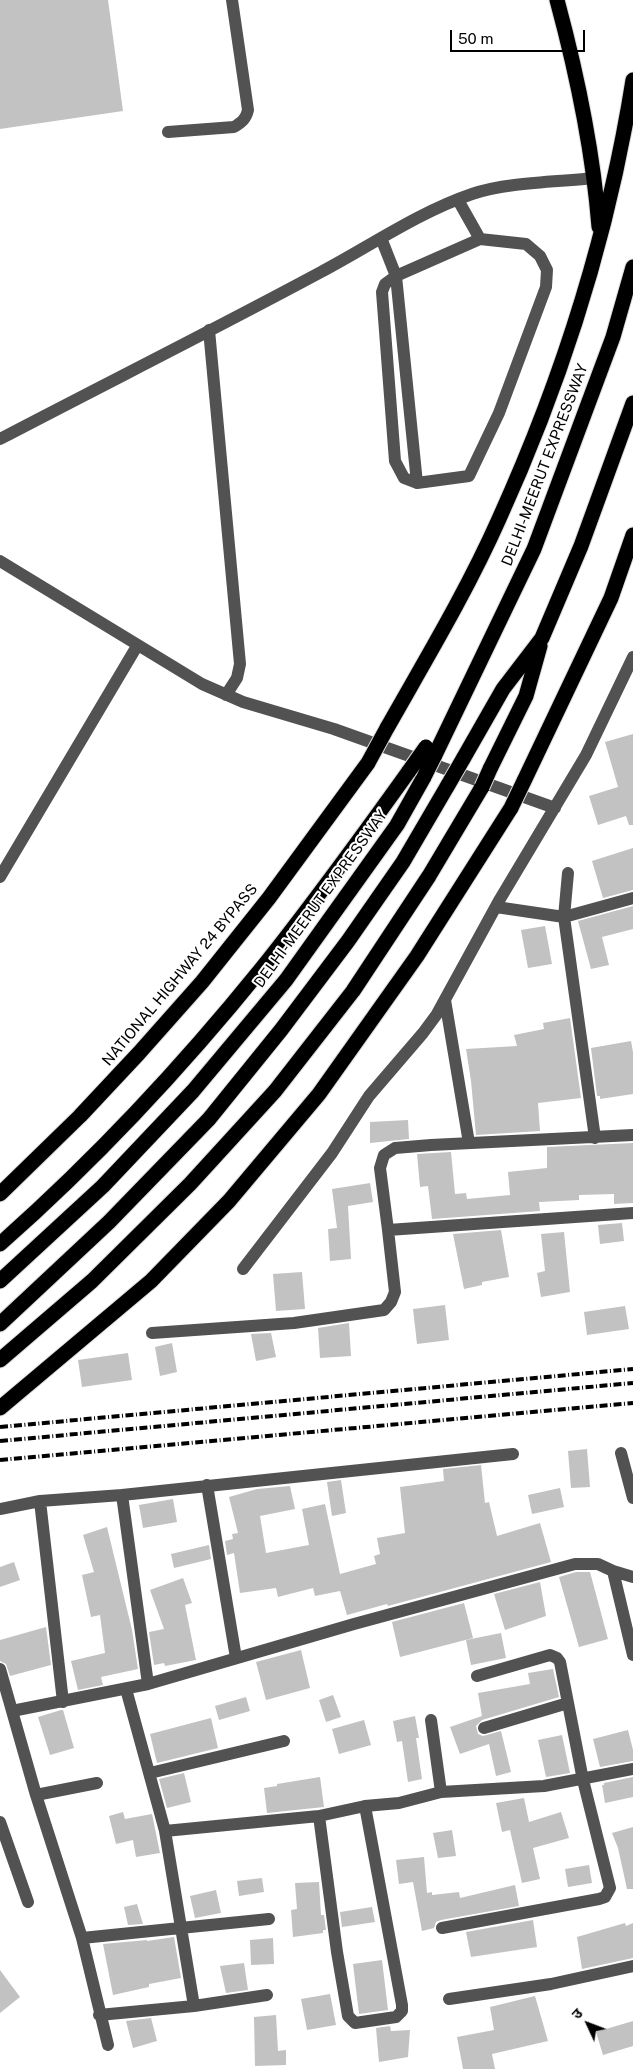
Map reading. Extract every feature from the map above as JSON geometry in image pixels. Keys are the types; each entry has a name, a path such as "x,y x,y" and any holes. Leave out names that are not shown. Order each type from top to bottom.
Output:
{"highway":[{"path":"557,0 566,32 595,178 600,243"},
{"name":"NATIONAL HIGHWAY 24 BYPASS","path":"0,1194 120,1074 202,982 269,898 368,763 449,617 499,520 543,417 568,346 600,243 627,120 633,80"},
{"name":"DELHI-MEERUT EXPRESSWAY","path":"0,1281 109,1179 192,1091 274,995 364,873 397,824 424,777 430,752 462,696 534,549 613,337 633,267"},
{"path":"0,1360 92,1281 190,1184 275,1091 353,991 430,876 482,787 526,696 542,638 581,546 633,403"},
{"path":"0,1408 151,1281 230,1201 306,1109 417,956 511,808 611,598 628,557 633,535"},
{"path":"0,1324 109,1222 209,1119 281,1030 348,942 403,862 503,689 542,638"},
{"path":"0,1244 51,1200 100,1152 176,1071 262,968 352,850 409,771 430,752"}],"street":[{"path":"168,132 234,127 242,122 246,116 248,110 232,0"},
{"path":"0,439 322,272 381,238 458,200 494,188 595,178"},
{"path":"458,200 480,239"},
{"path":"381,238 396,276 417,483"},
{"path":"480,239 526,244 540,256 547,270 546,287 500,413 468,476 417,483 404,478 395,461 382,292 385,284 396,276 480,239"},
{"path":"209,330 240,664 237,678 226,695"},
{"path":"0,561 137,646 202,684 226,695 341,732 555,808"},
{"path":"0,877 137,646"},
{"path":"243,1269 332,1153 369,1096 423,1033 445,1000 496,907 586,756 633,657"},
{"path":"568,874 564,917 595,1138"},
{"path":"496,907 564,917 633,898"},
{"path":"445,1000 469,1143"},
{"path":"152,1333 294,1322 384,1310 391,1302 395,1292 380,1168 384,1155 395,1148 633,1135"},
{"path":"388,1230 633,1213"},
{"path":"621,1453 633,1498"},
{"path":"0,1509 40,1501 122,1495 513,1454"},
{"path":"207,1485 236,1658"},
{"path":"122,1495 148,1684"},
{"path":"40,1501 63,1702"},
{"path":"12,1711 148,1684 575,1564 598,1564 633,1577"},
{"path":"613,1571 633,1655"},
{"path":"442,1928 605,1897 610,1888 583,1780 560,1662 554,1656 550,1656 477,1676"},
{"path":"0,1669 36,1795 82,1938 99,2015 108,2045"},
{"path":"126,1689 165,1831 194,2006"},
{"path":"484,1728 568,1703"},
{"path":"430,1720 441,1792"},
{"path":"150,1773 284,1741"},
{"path":"165,1831 319,1816 365,1806 399,1803 441,1792 544,1786 633,1769"},
{"path":"36,1795 97,1783"},
{"path":"319,1816 337,1952 348,2016 355,2023 396,2017 402,2011 402,2005 365,1806"},
{"path":"0,1822 28,1902"},
{"path":"82,1938 269,1919"},
{"path":"449,2000 551,1984 633,1966"},
{"path":"99,2015 194,2006 267,1995"}],"building":[{"path":"0,0 108,0 123,111 0,129"},
{"path":"633,734 633,825 629,825 626,816 598,825 589,796 618,787 605,742"},
{"path":"633,848 633,890 603,898 592,861"},
{"path":"633,906 633,929 602,937 609,965 591,969 578,921"},
{"path":"545,926 552,964 528,968 521,930"},
{"path":"570,1018 581,1098 538,1103 540,1131 476,1135 466,1049 517,1046 514,1035 544,1029 543,1023"},
{"path":"631,1041 633,1052 633,1094 600,1099 600,1096 597,1096 591,1048"},
{"path":"408,1120 409,1139 370,1143 370,1122"},
{"path":"633,1143 633,1203 614,1204 614,1194 579,1195 579,1200 539,1202 540,1211 432,1219 428,1186 420,1187 417,1154 451,1152 455,1194 466,1193 467,1199 510,1195 508,1172 547,1168 547,1147"},
{"path":"370,1183 373,1202 348,1206 351,1259 330,1261 328,1229 337,1228 332,1189"},
{"path":"622,1223 624,1241 600,1244 598,1225"},
{"path":"501,1230 509,1277 482,1282 482,1285 464,1289 453,1234"},
{"path":"564,1232 570,1292 541,1297 537,1273 545,1271 541,1234"},
{"path":"302,1272 305,1309 276,1311 273,1274"},
{"path":"445,1305 449,1340 417,1344 413,1309"},
{"path":"625,1306 629,1329 587,1335 584,1312"},
{"path":"349,1323 351,1356 320,1358 318,1328"},
{"path":"271,1333 276,1357 256,1361 251,1334"},
{"path":"172,1343 177,1372 160,1376 155,1347"},
{"path":"128,1353 132,1380 82,1387 78,1360"},
{"path":"587,1449 590,1487 571,1488 568,1451"},
{"path":"481,1465 485,1503 489,1502 497,1536 540,1523 551,1562 388,1606 387,1604 347,1615 340,1591 315,1596 313,1588 278,1597 276,1588 240,1593 234,1553 227,1555 225,1541 233,1539 232,1534 238,1533 229,1497 257,1489 290,1486 295,1509 260,1516 266,1553 309,1545 302,1509 325,1504 340,1574 376,1564 374,1556 380,1554 377,1538 405,1533 400,1487 444,1481 443,1469"},
{"path":"341,1480 346,1513 332,1516 327,1482"},
{"path":"560,1488 564,1507 532,1514 528,1495"},
{"path":"173,1499 177,1522 143,1528 139,1505"},
{"path":"107,1527 132,1630 138,1669 101,1677 103,1685 78,1690 71,1661 105,1653 100,1615 91,1617 82,1575 94,1572 83,1535"},
{"path":"209,1545 211,1559 174,1568 171,1554"},
{"path":"14,1562 20,1580 0,1587 0,1567"},
{"path":"576,1572 590,1572 608,1639 579,1647 559,1577"},
{"path":"183,1578 192,1603 185,1605 196,1660 165,1666 164,1663 154,1665 149,1632 164,1629 150,1590"},
{"path":"540,1582 546,1616 505,1630 494,1594"},
{"path":"464,1603 473,1638 400,1657 392,1622"},
{"path":"46,1627 51,1665 10,1676 6,1664 0,1661 0,1640"},
{"path":"501,1633 506,1658 471,1665 466,1640"},
{"path":"301,1650 310,1688 266,1700 256,1662"},
{"path":"553,1669 559,1697 482,1720 476,1726 478,1734 483,1736 501,1731 511,1772 496,1776 489,1744 460,1754 450,1727 482,1716 478,1693 530,1684 528,1673"},
{"path":"333,1695 341,1717 326,1722 319,1700"},
{"path":"246,1697 250,1711 219,1720 215,1706"},
{"path":"63,1710 74,1748 50,1755 38,1717"},
{"path":"415,1716 419,1738 416,1738 422,1779 408,1782 402,1741 397,1742 393,1721"},
{"path":"211,1718 218,1748 157,1763 150,1734"},
{"path":"364,1720 371,1745 339,1754 332,1729"},
{"path":"628,1730 633,1750 633,1761 600,1767 593,1739"},
{"path":"562,1735 570,1773 546,1777 538,1740"},
{"path":"184,1773 191,1802 167,1808 159,1779"},
{"path":"320,1777 324,1807 267,1813 264,1788"},
{"path":"633,1777 633,1797 605,1803 602,1785 604,1783"},
{"path":"524,1798 529,1822 561,1812 569,1838 533,1848 540,1879 522,1883 510,1830 502,1832 496,1803"},
{"path":"123,1812 125,1819 152,1814 160,1853 136,1857 133,1840 116,1844 109,1816"},
{"path":"633,1827 633,1889 627,1889 618,1848 612,1833"},
{"path":"452,1830 456,1856 438,1858 433,1833"},
{"path":"424,1857 427,1893 432,1892 432,1895 459,1892 460,1898 515,1885 519,1906 441,1920 436,1922 434,1928 422,1931 413,1882 399,1884 396,1860"},
{"path":"589,1865 592,1883 568,1887 565,1869"},
{"path":"262,1878 264,1892 239,1896 237,1881"},
{"path":"319,1882 321,1915 324,1915 326,1930 323,1930 323,1933 293,1937 291,1910 297,1909 295,1883"},
{"path":"216,1890 221,1913 195,1918 190,1896"},
{"path":"137,1904 143,1924 128,1925 124,1907"},
{"path":"372,1907 375,1922 342,1927 340,1912"},
{"path":"533,1920 537,1947 471,1957 466,1932"},
{"path":"625,1923 626,1926 633,1923 633,1958 582,1969 577,1937"},
{"path":"174,1937 181,1978 149,1984 149,1987 113,1995 103,1944"},
{"path":"273,1938 274,1964 251,1965 250,1940"},
{"path":"382,1960 388,2010 359,2014 353,1964"},
{"path":"244,1963 248,1990 226,1993 220,1966"},
{"path":"0,1970 20,1997 0,2013"},
{"path":"330,1994 336,2025 307,2030 301,1999"},
{"path":"535,1996 548,2041 492,2054 495,2069 463,2069 457,2037 494,2030 490,2007"},
{"path":"276,2015 278,2051 286,2050 286,2065 255,2066 254,2017"},
{"path":"151,2018 157,2041 133,2048 126,2021"},
{"path":"633,2021 633,2046 603,2055 596,2032"},
{"path":"390,2026 391,2031 410,2030 408,2057 379,2062 376,2028"}],"railway":[{"path":"0,1427 633,1369"},
{"path":"0,1441 633,1383"},
{"path":"0,1460 633,1403"}]}
